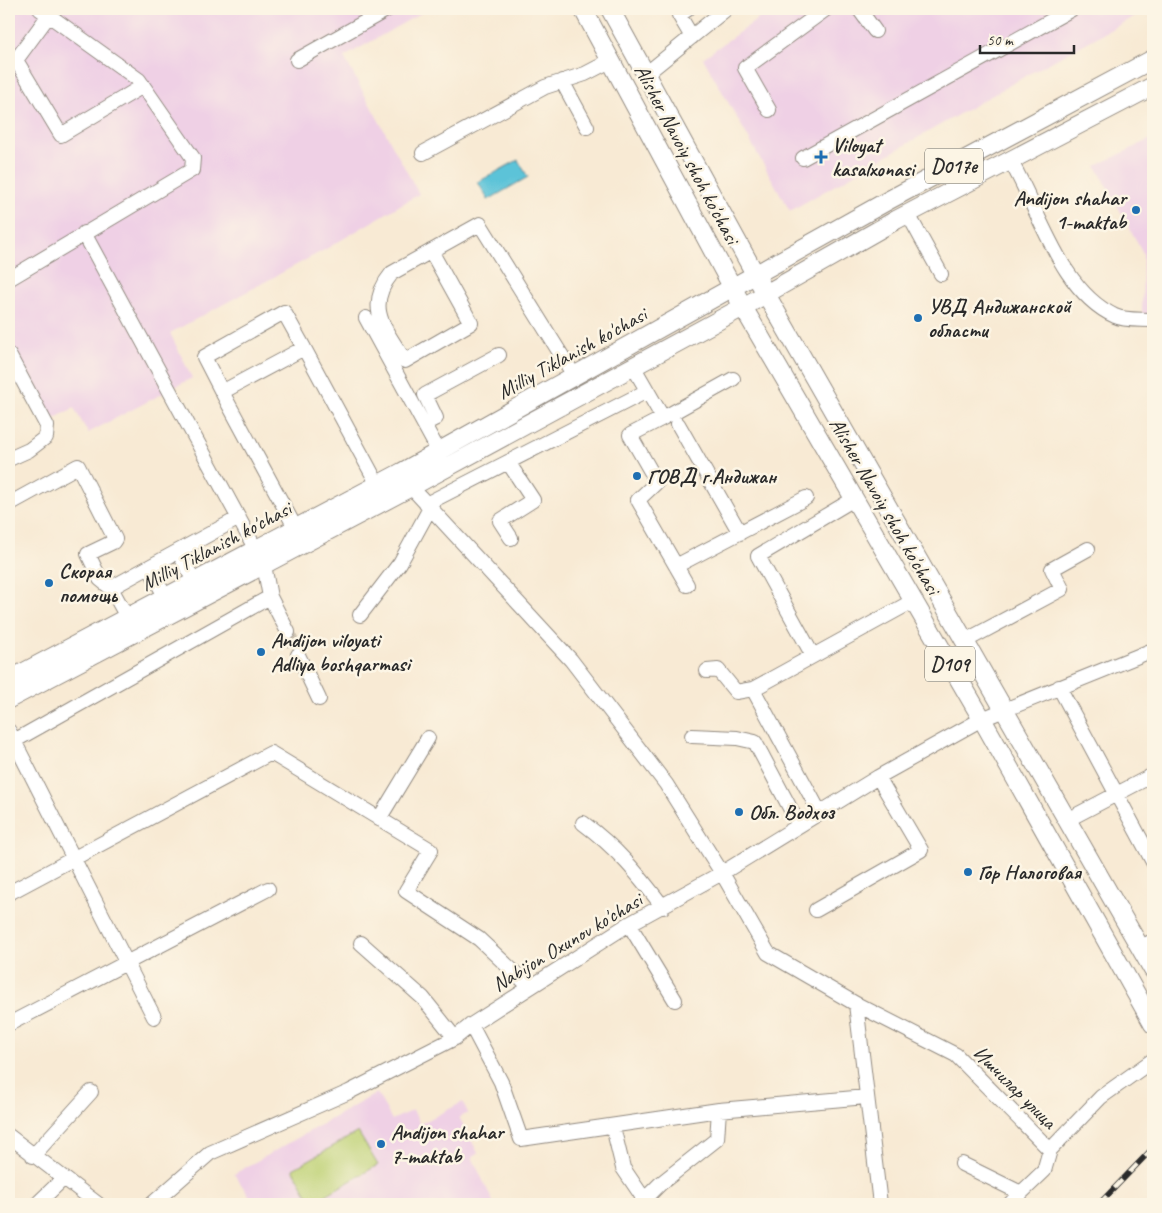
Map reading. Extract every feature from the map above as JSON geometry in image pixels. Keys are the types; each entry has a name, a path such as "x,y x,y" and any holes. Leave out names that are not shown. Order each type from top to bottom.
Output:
{"main road":[{"name":"Alisher Navoiy shoh ko'chasi","path":"583,9 733,288 982,719 1153,1024"},
{"name":"Alisher Navoiy shoh ko'chasi","path":"610,9 766,294 1003,709 1067,820 1147,944 1153,970"},
{"name":"Milliy Tiklanish ko'chasi","path":"579,385 625,350 733,288 888,200 1153,59"},
{"path":"626,86 646,74"},
{"name":"Milliy Tiklanish ko'chasi","path":"9,699 132,626 260,558 411,487 499,428 579,385 633,366 744,307 908,214 1153,86"},
{"path":"625,350 633,366"},
{"name":"Milliy Tiklanish ko'chasi","path":"9,680 132,626 166,598 195,582 260,558 296,529 439,452 499,428"}],"street":[{"path":"297,60 388,9"},
{"path":"688,9 679,15 692,37"},
{"path":"646,74 726,9"},
{"path":"769,110 744,68 826,9"},
{"path":"859,9 874,31"},
{"path":"803,158 1065,11"},
{"path":"9,279 192,170 193,158 139,80 45,12 16,60 62,135 143,86"},
{"path":"424,153 545,86 585,74 612,60"},
{"path":"562,81 587,127"},
{"path":"1010,160 1068,273 1083,294 1117,317 1153,320"},
{"path":"908,214 941,274"},
{"path":"432,251 472,323 405,361 387,332 377,308 383,284 392,273 480,224 579,385"},
{"path":"84,233 260,558 270,597 288,632"},
{"path":"296,529 204,357 284,312 378,485"},
{"path":"366,318 439,452"},
{"path":"222,392 304,348"},
{"path":"9,355 47,426 46,437 29,450 9,459"},
{"path":"424,424 436,418 425,394 498,355"},
{"path":"633,366 662,418"},
{"path":"687,585 638,500 657,482 630,435 733,379"},
{"path":"360,615 400,563 428,506 508,462 648,392"},
{"path":"678,424 740,533"},
{"path":"508,462 533,500 500,522 511,538"},
{"path":"9,504 76,466 80,467 115,539 113,542 88,554 100,579 111,588 132,626"},
{"name":"Ишчилар улица","path":"411,487 571,660 666,784 722,873 768,953 856,1004 956,1055 1050,1150 1101,1097 1153,1060"},
{"path":"676,566 806,498"},
{"path":"813,656 758,556 854,499"},
{"path":"111,588 239,518"},
{"path":"964,640 1062,589 1052,569 1088,548"},
{"path":"178,551 195,582"},
{"path":"149,567 166,598"},
{"path":"154,1017 11,736 270,597"},
{"path":"707,671 718,670 736,692 752,690 913,601"},
{"name":"Nabijon Oxunov ko'chasi","path":"152,1204 210,1153 349,1092 455,1038 471,1025 630,924 722,873 878,777 982,719 1153,650"},
{"path":"298,655 319,698"},
{"path":"1058,687 1118,794 1153,862"},
{"path":"752,690 820,813"},
{"path":"692,736 737,738 755,742 799,825"},
{"path":"380,819 428,738"},
{"path":"9,893 271,753 431,850 406,891 479,939 530,987"},
{"path":"1067,820 1153,775"},
{"path":"816,910 921,850 878,777"},
{"path":"583,823 606,840 630,864 663,907"},
{"path":"9,1024 268,889"},
{"path":"630,924 675,1000"},
{"path":"361,943 423,998 455,1038"},
{"path":"856,1004 880,1204"},
{"path":"471,1025 501,1082 521,1139 719,1110 866,1097"},
{"path":"33,1156 91,1092"},
{"path":"613,1127 623,1168 642,1202 717,1140 720,1130 719,1110"},
{"path":"9,1138 98,1204"},
{"path":"1010,1204 1044,1171 1050,1150"},
{"path":"962,1164 1021,1193"},
{"path":"37,1204 64,1178"}],"shaded area":[{"path":"9,9 428,9 344,57 419,194 326,249 170,333 192,378 88,433 74,408 49,421 9,343"},
{"name":"Viloyat kasalxonasi","path":"772,9 1148,9 1029,74 790,211 703,58"},
{"name":"Andijon shahar 1-maktab","path":"1153,138 1153,317 1142,316 1143,253 1096,166"},
{"name":"Andijon shahar 7-maktab","path":"377,1093 392,1120 413,1110 420,1124 463,1102 468,1113 459,1117 478,1153 472,1157 494,1204 255,1204 234,1174"}],"green space":[{"path":"358,1132 378,1165 312,1203 293,1169"}],"water":[{"path":"518,160 528,177 488,200 478,182"}],"tunnel":[{"path":"288,632 298,655"}],"railway":[{"path":"1099,1204 1153,1148"}],"place":[{"name":"Viloyat kasalxonasi","path":"821,157"},
{"name":"Andijon shahar 1-maktab","path":"1136,210"},
{"name":"УВД Андижанской области","path":"918,318"},
{"name":"ГОВД г.Андижан","path":"637,476"},
{"name":"Скорая помощь","path":"49,583"},
{"name":"Andijon viloyati Adliya boshqarmasi","path":"261,652"},
{"name":"Обл. Водхоз","path":"739,812"},
{"name":"Гор Налоговая","path":"968,872"},
{"name":"Andijon shahar 7-maktab","path":"381,1144"}]}
